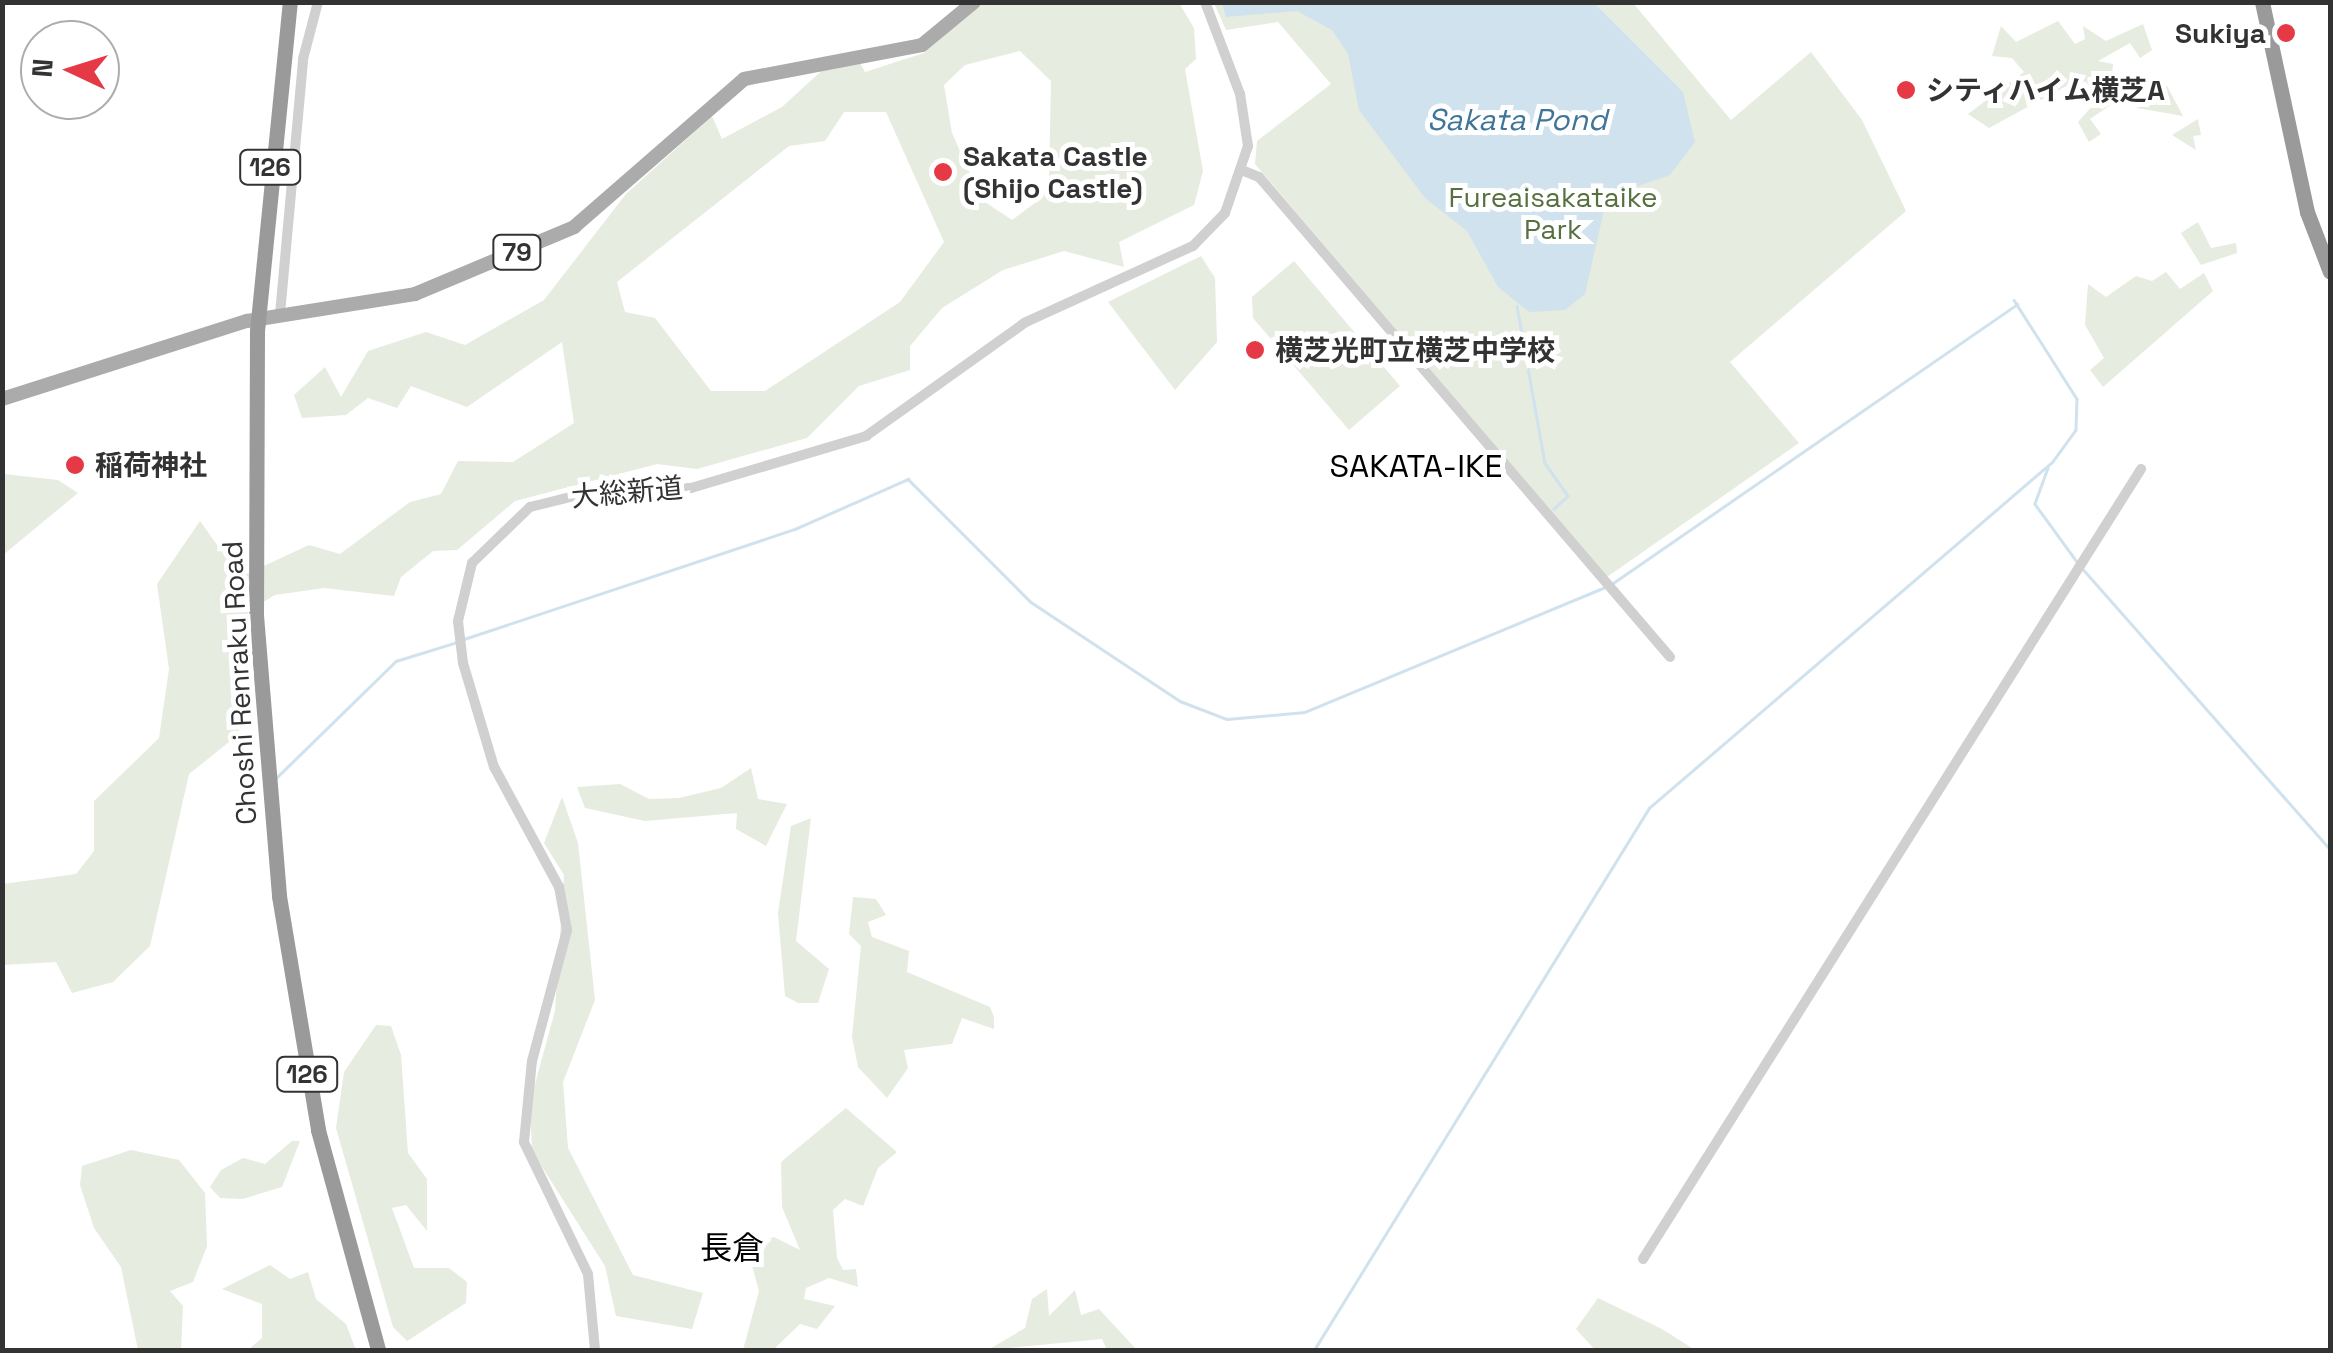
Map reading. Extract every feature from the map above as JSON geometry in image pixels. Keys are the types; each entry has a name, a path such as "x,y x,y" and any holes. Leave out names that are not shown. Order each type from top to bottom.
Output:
{"highway":[{"name":"Choshi Renraku Road","path":"290,2 257,331 256,615 268,786 311,1095 378,1350"},
{"path":"2262,2 2307,212 2330,272"}],"main road":[{"name":"79","path":"2,398 280,314 416,294 555,236 744,79 833,55 922,46 974,2"}],"street":[{"path":"280,314 304,59 318,2"},
{"name":"大総新道","path":"595,1350 591,1284 524,1142 532,1061 567,930 559,888 494,767 463,663 458,622 472,564 530,507 598,490 691,488 866,436 1026,322 1193,246 1225,213 1244,171 1245,112 1205,2"},
{"path":"1244,171 1259,177 1670,658"},
{"path":"1643,1258 2141,469"}],"green space":[{"path":"981,3 1179,3 1194,28 1196,59 1185,69 1203,171 1194,205 1119,242 1124,267 1064,251 1003,270 942,308 910,346 910,370 859,386 807,438 697,469 657,464 515,501 457,550 433,551 401,577 394,596 324,588 275,595 248,611 250,711 234,738 189,774 150,946 113,982 72,993 56,962 3,965 3,884 76,874 94,851 94,801 159,738 169,669 157,584 200,521 240,577 309,545 340,554 410,502 441,494 458,461 513,462 574,423 562,342 467,407 411,386 397,408 368,398 346,415 302,418 294,395 325,367 341,397 368,351 426,332 465,345 544,300 626,194 712,116 722,139 782,107 829,64 859,61 865,72 924,53","holes":["1020,51 1051,81 1049,179 1043,197 1012,220 982,200 952,133 944,85 965,65","844,112 886,112 944,242 900,302 765,391 711,391 655,318 625,312 617,282 789,146 825,141"]},
{"name":"Fureaisakataike Park","path":"1214,3 1633,3 1731,120 1811,52 1862,120 1906,211 1730,362 1799,443 1607,577 1255,164 1257,141 1331,84 1278,22 1226,30"},
{"path":"2058,21 2075,44 2085,39 2083,26 2106,41 2143,24 2152,50 2140,58 2130,43 2098,61 2113,64 2111,91 2130,81 2133,90 2090,119 2101,134 2089,142 2078,122 2095,103 2081,78 1989,128 1968,114 2024,72 2012,58 1992,56 2001,26 2016,42"},
{"path":"2167,86 2183,116 2137,108 2146,97"},
{"path":"2198,119 2201,135 2193,136 2196,150 2172,135"},
{"path":"2198,222 2211,248 2236,243 2237,253 2201,265 2181,233"},
{"path":"1201,256 1215,278 1217,342 1175,390 1108,302"},
{"path":"1294,261 1400,386 1349,430 1253,318 1252,297"},
{"path":"2166,272 2180,289 2204,273 2213,291 2103,387 2090,370 2104,358 2085,325 2088,284 2106,297 2136,276 2152,281"},
{"path":"3,474 58,480 78,493 3,555"},
{"path":"751,768 758,799 787,804 766,846 736,829 737,813 645,821 585,808 577,787 620,784 649,799 679,798 721,788"},
{"path":"562,797 578,843 595,1000 563,1082 568,1148 633,1275 703,1293 692,1329 616,1316 605,1266 532,1151 530,1102 555,1011 564,875 544,843"},
{"path":"811,818 796,941 829,969 818,1003 798,1003 785,996 778,913 791,826"},
{"path":"853,897 876,899 886,915 868,922 872,937 909,951 907,972 990,1007 994,1017 994,1029 962,1018 952,1044 904,1050 908,1068 887,1098 858,1067 852,1037 861,946 849,934"},
{"path":"376,1025 391,1026 401,1055 408,1153 427,1179 427,1231 406,1205 392,1208 414,1268 449,1268 467,1282 466,1303 407,1341 393,1327 336,1128 344,1072"},
{"path":"846,1108 897,1152 878,1168 863,1206 845,1199 833,1210 837,1258 843,1270 856,1269 858,1287 829,1278 806,1288 804,1299 835,1306 817,1329 800,1324 773,1350 743,1350 759,1291 747,1247 774,1237 800,1250 782,1207 781,1162"},
{"path":"292,1141 300,1141 282,1187 243,1199 220,1198 210,1187 221,1170 243,1158 265,1164"},
{"path":"131,1150 179,1160 205,1193 207,1246 193,1282 170,1291 183,1306 181,1350 138,1350 121,1267 94,1228 80,1185 82,1166"},
{"path":"270,1265 290,1279 308,1272 316,1299 346,1324 356,1350 248,1350 262,1338 262,1304 222,1289"},
{"path":"1047,1289 1049,1316 1075,1290 1081,1315 1099,1309 1137,1350 1107,1350 1102,1339 988,1350 1025,1328 1032,1299"},
{"path":"1598,1298 1695,1350 1595,1350 1576,1329"}],"water":[{"name":"Sakata Pond","path":"1222,3 1594,3 1683,92 1695,142 1670,175 1607,197 1585,294 1565,310 1529,312 1498,287 1467,231 1425,198 1359,110 1348,54 1332,30 1297,11 1226,17"}],"waterway":[{"path":"2014,300 2077,399 2076,430 2053,462"},
{"path":"1613,583 2017,304"},
{"path":"1517,306 1545,463 1568,496 1554,509"},
{"path":"1314,1350 1649,808 2051,463"},
{"path":"2048,468 2035,504 2078,563"},
{"path":"464,639 795,529 908,479 1031,602 1180,701 1227,719 1305,712 1606,587"},
{"path":"2083,569 2330,849"},
{"path":"275,779 396,661 457,642"}],"place":[{"name":"Sukiya","path":"2286,33"},
{"name":"シティハイム横芝A","path":"1906,90"},
{"name":"Sakata Castle (Shijo Castle)","path":"943,172"},
{"name":"横芝光町立横芝中学校","path":"1255,350"},
{"name":"稲荷神社","path":"75,465"}],"district":[{"name":"SAKATA-IKE","path":"1416,466"},
{"name":"長倉","path":"732,1248"}]}
